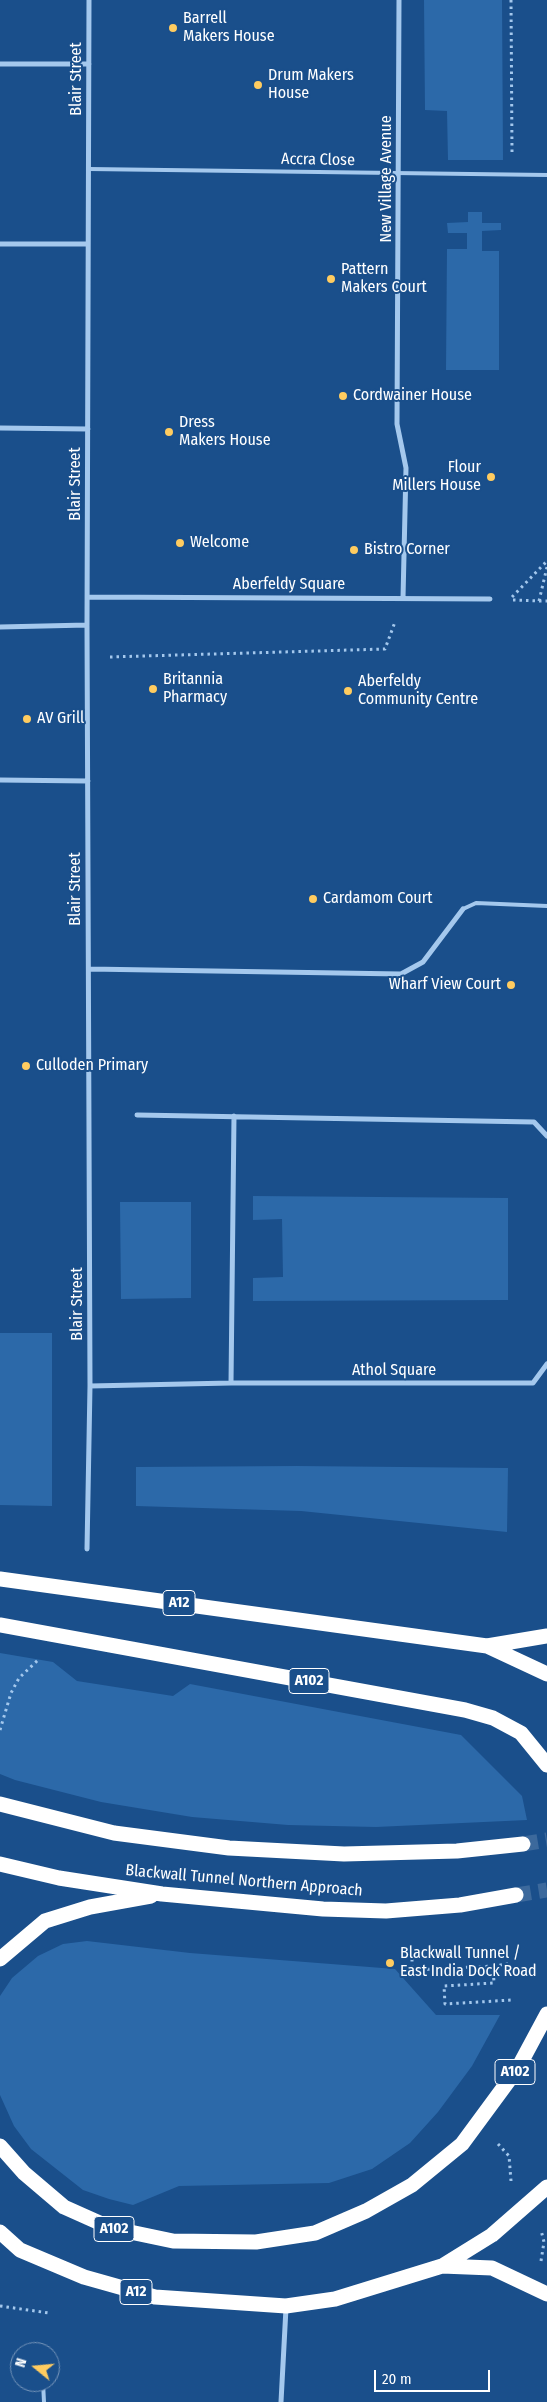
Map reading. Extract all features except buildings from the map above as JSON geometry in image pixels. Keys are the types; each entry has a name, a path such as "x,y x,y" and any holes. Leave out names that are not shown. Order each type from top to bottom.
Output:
{"highway":[{"name":"A12","path":"0,1580 487,1646 547,1636"},
{"name":"A102","path":"0,1625 465,1710 492,1718 520,1733 547,1765"},
{"name":"A12","path":"487,1646 547,1674"},
{"name":"Blackwall Tunnel Northern Approach","path":"0,1804 114,1833 229,1848 344,1854 457,1851 523,1844"},
{"name":"Blackwall Tunnel Northern Approach","path":"0,1864 59,1878 162,1894 324,1909 386,1911 460,1904 516,1895"},
{"path":"0,1960 45,1921 90,1908 162,1894"},
{"name":"A102","path":"0,2146 24,2173 64,2206 111,2228 173,2241 256,2242 315,2233 366,2211 412,2185 462,2144 518,2068 547,2014"},
{"name":"A12","path":"0,2232 20,2250 38,2258 84,2277 155,2297 286,2306 335,2299 442,2266 492,2235 547,2187"},
{"name":"A12","path":"442,2266 492,2268 547,2294"}],"street":[{"name":"Blair Street","path":"88,1549 90,1399 87,625 89,0"},
{"name":"New Village Avenue","path":"399,0 400,173 397,424 406,468 403,598"},
{"path":"0,64 89,64"},
{"path":"0,244 88,244"},
{"path":"0,428 88,429"},
{"name":"Aberfeldy Square","path":"88,597 490,599"},
{"path":"0,627 87,625"},
{"path":"0,780 88,781"},
{"path":"89,968 401,974 423,962 463,909"},
{"path":"137,1115 534,1122 547,1136"},
{"path":"231,1383 234,1116"},
{"name":"Athol Square","path":"90,1386 231,1383 533,1383 547,1364"},
{"path":"281,2402 286,2306"}],"lane":[{"name":"Accra Close","path":"89,169 547,175"},
{"path":"463,909 476,904 547,906"}],"path":[{"path":"511,0 512,175"},
{"path":"547,561 510,600 547,601"},
{"path":"539,601 547,567"},
{"path":"88,658 385,649 403,598"},
{"path":"0,1730 11,1694 19,1678 39,1660 69,1638"},
{"path":"412,1959 412,1970 508,1964"},
{"path":"493,1966 494,1983 444,1986 445,2004 512,2000"},
{"path":"497,2142 509,2156 511,2186"},
{"path":"540,2223 546,2241 540,2267"},
{"path":"0,2306 49,2313"}],"shaded area":[{"path":"424,0 502,0 503,160 448,160 447,111 425,110"},
{"path":"468,212 482,212 482,223 501,223 501,230 482,231 482,251 499,251 499,370 446,370 447,249 467,249 467,233 448,233 447,223 468,222"},
{"path":"253,1196 508,1198 508,1300 253,1301 253,1278 283,1277 282,1219 253,1220"},
{"path":"120,1202 191,1202 191,1298 121,1299"},
{"path":"0,1333 52,1333 52,1506 0,1505"},
{"path":"136,1467 508,1468 507,1532 301,1511 136,1506"},
{"path":"0,1653 53,1662 77,1681 173,1696 190,1684 461,1735 522,1796 527,1820 376,1827 288,1825 192,1817 101,1802 15,1780 0,1774"},
{"path":"87,1941 190,1953 395,1969 436,2015 500,2015 472,2066 438,2112 410,2143 372,2169 329,2183 179,2186 133,2205 83,2190 31,2149 14,2126 0,2095 0,1996 12,1978 38,1956 63,1944"}],"tunnel":[{"path":"523,1844 547,1840"},
{"path":"516,1895 547,1890"}],"place":[{"name":"Barrell Makers House","path":"173,28"},
{"name":"Drum Makers House","path":"258,85"},
{"name":"Pattern Makers Court","path":"331,279"},
{"name":"Cordwainer House","path":"343,396"},
{"name":"Dress Makers House","path":"169,432"},
{"name":"Flour Millers House","path":"491,477"},
{"name":"Welcome","path":"180,543"},
{"name":"Bistro Corner","path":"354,550"},
{"name":"Britannia Pharmacy","path":"153,689"},
{"name":"Aberfeldy Community Centre","path":"348,691"},
{"name":"AV Grill","path":"27,719"},
{"name":"Cardamom Court","path":"313,899"},
{"name":"Wharf View Court","path":"511,985"},
{"name":"Culloden Primary","path":"26,1066"},
{"name":"Blackwall Tunnel / East India Dock Road","path":"390,1963"}]}
